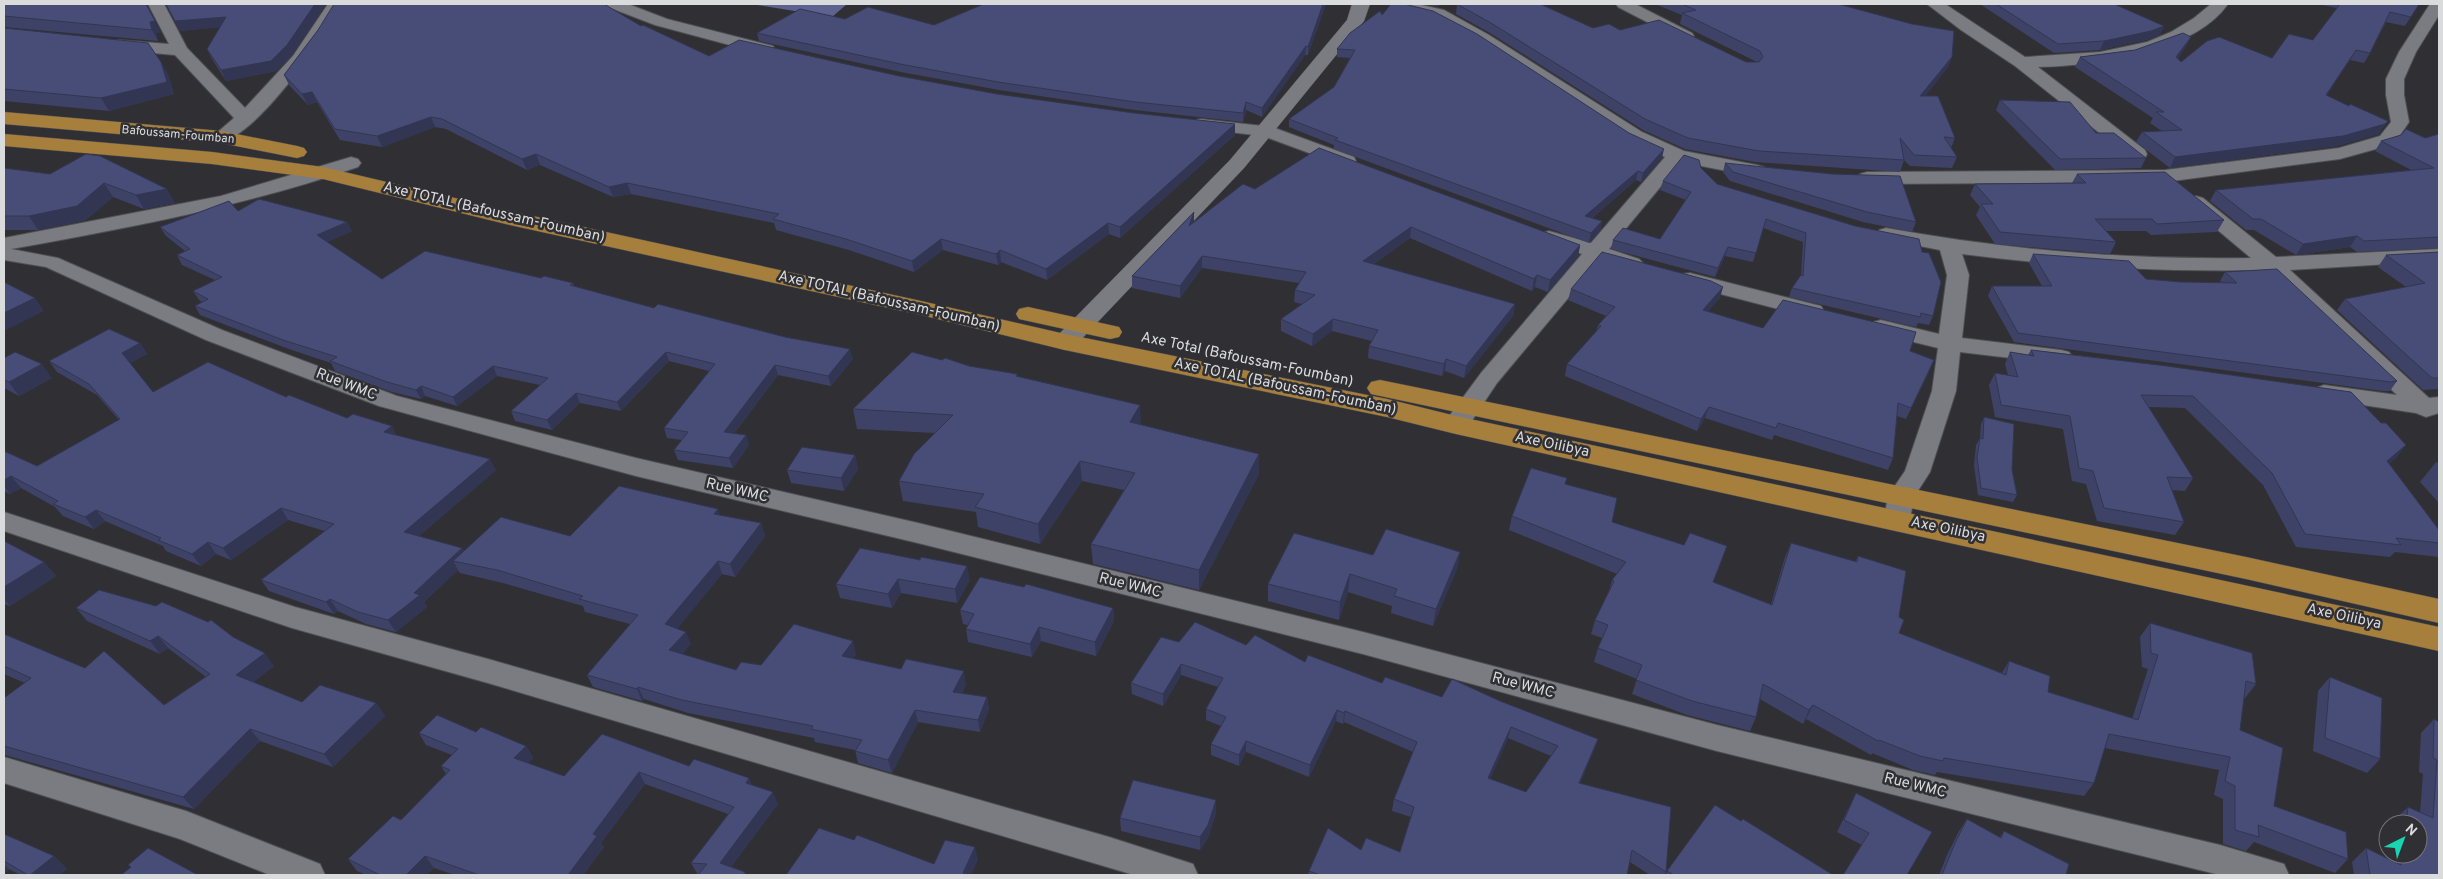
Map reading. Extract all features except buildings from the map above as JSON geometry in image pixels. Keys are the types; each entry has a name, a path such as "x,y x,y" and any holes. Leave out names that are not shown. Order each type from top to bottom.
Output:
{"highway":[{"name":"Bafoussam-Foumban","path":"4,118 123,130 220,137 351,163"},
{"name":"Bafoussam-Foumban","path":"4,140 212,158 323,173"},
{"name":"Axe Total (Bafoussam-Foumban)","path":"351,163 926,301"},
{"name":"Axe TOTAL (Bafoussam-Foumban)","path":"323,173 510,218 926,301 1387,408 1463,415"},
{"name":"Axe Oilibya","path":"1463,415 1899,508 2255,598 2439,638"},
{"name":"Axe Oilibya","path":"1899,508 2246,568 2439,611"},
{"path":"2246,568 2255,598"}],"street":[{"path":"156,4 180,50 245,119"},
{"path":"220,137 245,119 289,75 336,4"},
{"path":"614,4 661,22 783,53"},
{"path":"1072,334 1237,164 1266,131 1355,21 1361,4"},
{"path":"1397,4 1438,13 1483,38 1635,136 1676,155 1707,163 1774,172"},
{"path":"1624,4 1702,44"},
{"path":"1935,4 2021,62 2273,265 2431,406 2439,420"},
{"path":"2021,62 2076,60 2129,52 2154,45 2190,28 2220,4"},
{"path":"1850,177 1888,180 2164,176 2340,153 2387,140 2400,122 2395,101 2395,78 2438,4"},
{"path":"1438,13 1460,6"},
{"path":"101,44 180,50"},
{"path":"1184,122 1266,131 1367,168"},
{"path":"1463,415 1490,378 1593,253 1634,208 1676,155"},
{"path":"4,244 108,225 231,198 323,173 351,163"},
{"path":"1707,163 1710,175 1722,187"},
{"path":"1531,230 1593,253 1646,267"},
{"path":"1868,230 1950,248 2100,262 2273,265 2439,255"},
{"path":"1899,508 1917,472 1944,391 1958,275 1950,248"},
{"name":"Rue WMC","path":"4,254 52,262 214,335 397,403 636,467 918,533 1334,636 1717,738 2220,860 2272,875"},
{"path":"1673,275 1835,316"},
{"path":"1863,323 1951,344 2083,360"},
{"path":"2301,390 2431,406"},
{"path":"4,521 292,617 488,670 1109,852 1181,875"},
{"path":"4,770 186,826 308,875"}],"shaded area":[{"path":"751,4 847,4 832,17"}]}
